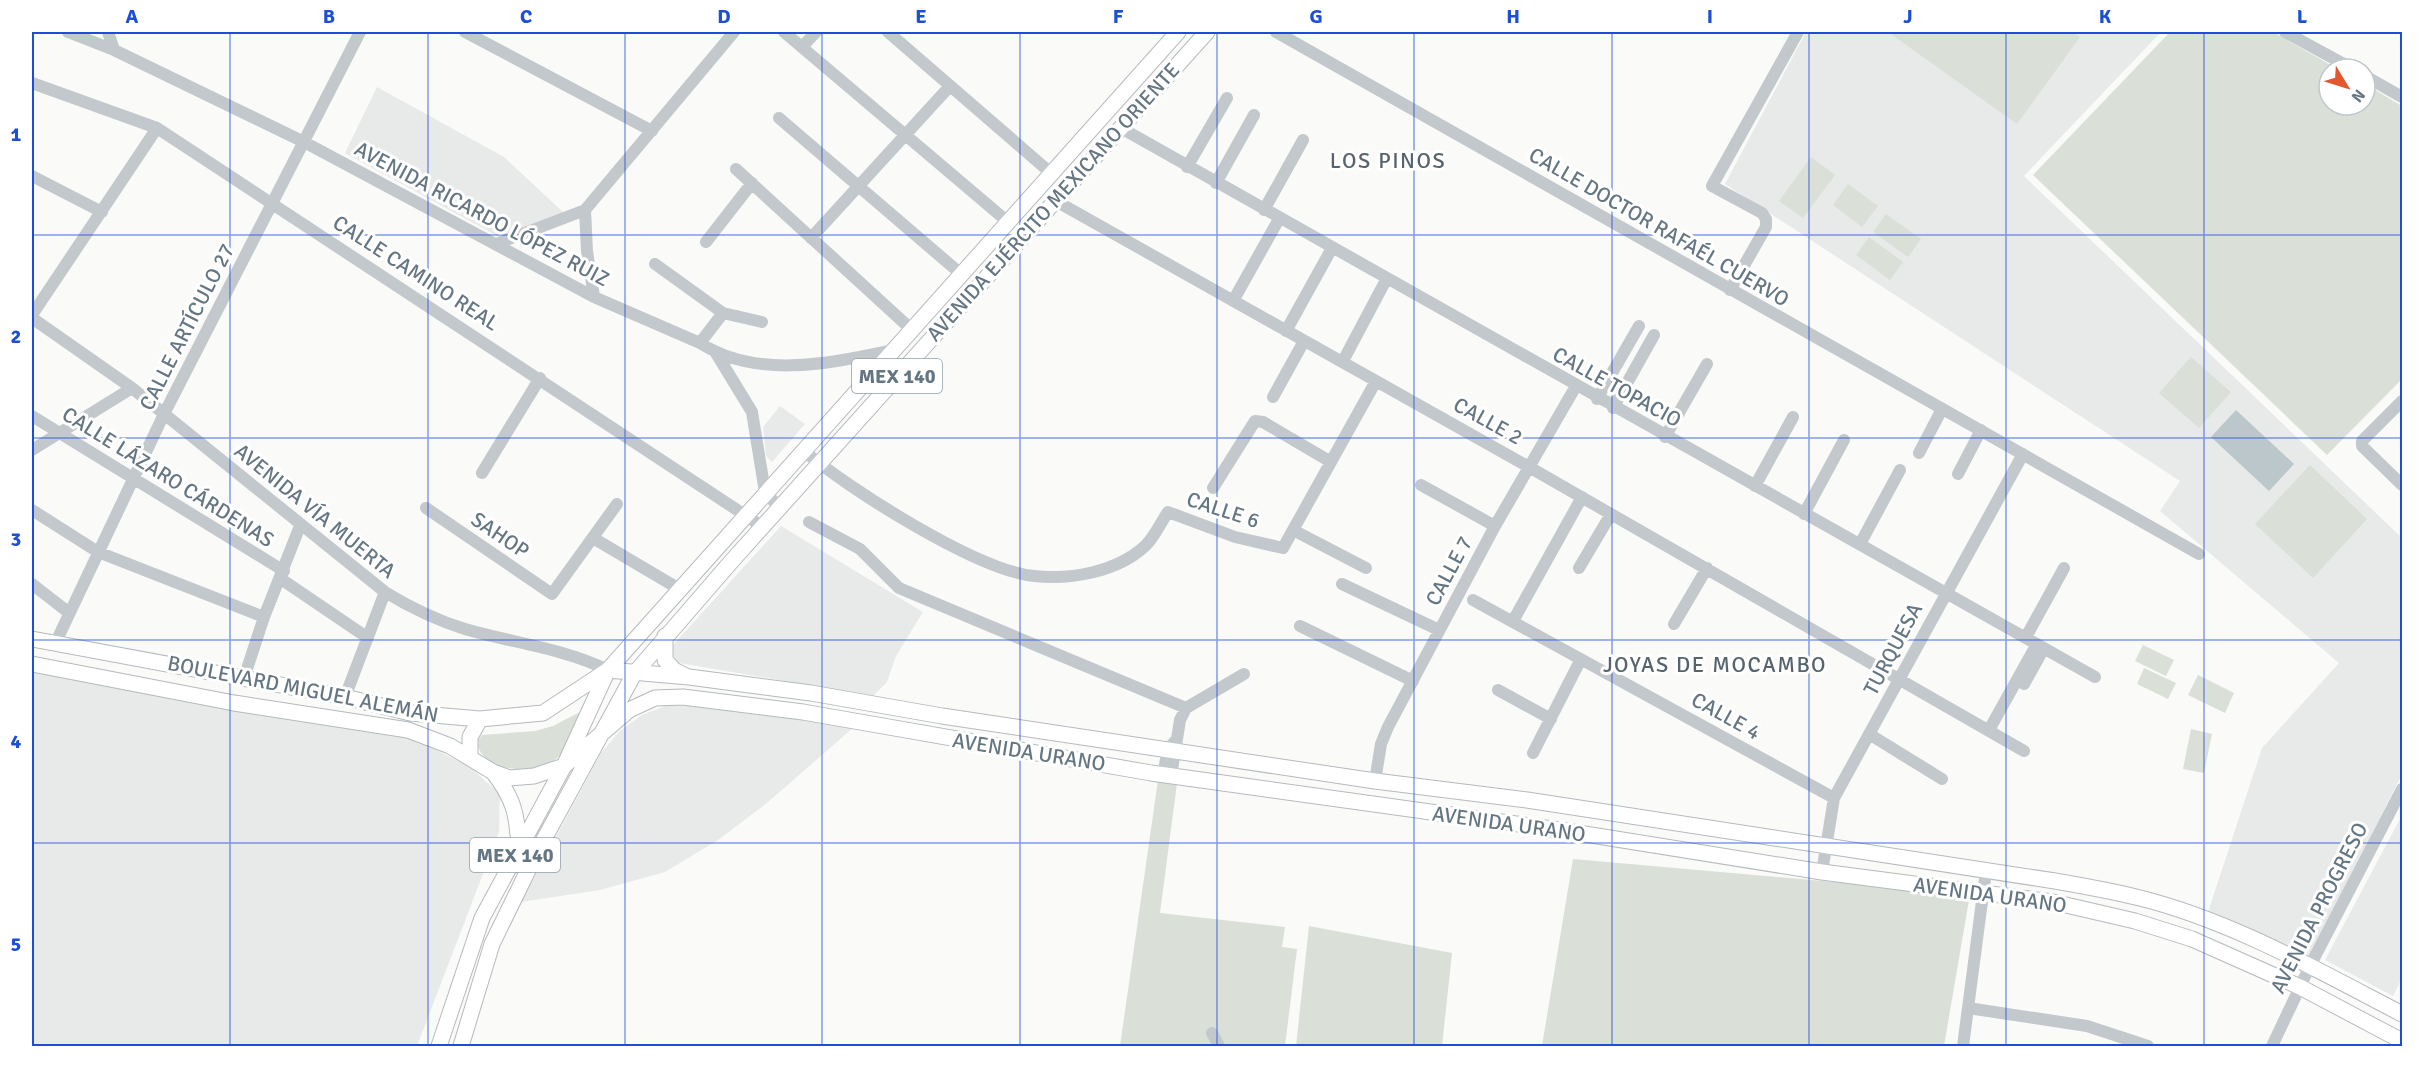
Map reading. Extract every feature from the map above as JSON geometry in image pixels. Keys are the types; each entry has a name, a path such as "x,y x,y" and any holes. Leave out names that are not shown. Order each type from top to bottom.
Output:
{"main road":[{"name":"AVENIDA EJÉRCITO MEXICANO ORIENTE","path":"608,670 1178,32"},
{"name":"AVENIDA EJÉRCITO MEXICANO ORIENTE","path":"603,732 634,674 665,636 1207,32"},
{"path":"665,636 665,660 674,670 688,677"},
{"name":"BOULEVARD MIGUEL ALEMÁN","path":"32,639 345,697 410,713 480,719 543,713 608,670"},
{"name":"BOULEVARD MIGUEL ALEMÁN","path":"32,664 213,700 408,730 450,746 493,772 509,778 534,776 564,766 603,732"},
{"path":"608,670 634,674"},
{"name":"MEX 140","path":"439,1047 482,918 564,766 608,670"},
{"name":"AVENIDA URANO","path":"634,674 688,677 811,693 1174,746 1375,781 1527,800 2055,881 2141,898 2212,922 2310,966 2403,1014"},
{"name":"AVENIDA URANO","path":"603,732 629,710 655,698 683,697 803,712 1167,775 1560,830 1822,872 2054,903 2135,921 2192,939 2300,987 2403,1041"},
{"path":"470,758 470,737 480,719"},
{"name":"MEX 140","path":"462,1046 492,944 548,832 603,732"},
{"path":"1286,792 1289,767"},
{"path":"493,772 509,793 517,815 519,847"},
{"name":"MEX 140","path":"533,824 548,832"}],"street":[{"name":"AVENIDA RICARDO LÓPEZ RUIZ","path":"68,32 114,50 304,142 594,297 700,343 716,353 752,363 796,366 838,362 894,350"},
{"path":"108,32 114,50"},
{"name":"CALLE ARTÍCULO 27","path":"55,644 68,612 164,414 360,32"},
{"path":"465,32 652,131"},
{"path":"496,244 585,210 734,32"},
{"path":"784,32 1008,222"},
{"path":"802,47 816,32"},
{"path":"888,32 1052,174"},
{"name":"CALLE DOCTOR RAFAÉL CUERVO","path":"1276,32 2199,554"},
{"path":"1730,290 1766,227 1766,219 1762,213 1712,186 1798,32"},
{"path":"2285,32 2301,35 2335,57"},
{"path":"2377,82 2403,96"},
{"name":"CALLE CAMINO REAL","path":"32,83 157,128 746,513 763,527"},
{"path":"811,238 950,86"},
{"path":"1187,166 1227,98"},
{"path":"1216,183 1254,115"},
{"path":"779,118 961,274"},
{"path":"32,316 157,128"},
{"name":"CALLE TOPACIO","path":"1121,128 1597,399 2095,677"},
{"path":"1264,210 1303,140"},
{"path":"736,169 912,330"},
{"path":"32,176 102,212"},
{"path":"706,242 752,183"},
{"name":"CALLE 2","path":"1054,200 1901,678 2024,751"},
{"path":"585,210 587,251 594,297"},
{"path":"1233,301 1279,219"},
{"path":"1286,331 1332,248"},
{"path":"655,264 723,313 762,322"},
{"path":"1343,362 1387,279"},
{"path":"700,343 723,313"},
{"name":"AVENIDA VÍA MUERTA","path":"32,316 132,388 385,592 424,615 466,629 581,657 608,670"},
{"path":"1597,399 1639,326"},
{"path":"1613,408 1654,335"},
{"path":"1273,397 1304,341"},
{"path":"716,353 752,412 765,492 780,508"},
{"path":"1665,437 1707,364"},
{"path":"482,473 540,378"},
{"name":"CALLE 6","path":"803,450 819,464 957,548 1003,568 1033,576 1087,574 1115,565 1146,546 1168,512 1235,537 1283,548 1377,381"},
{"name":"CALLE 7","path":"1375,781 1381,744 1413,681 1495,526 1576,386"},
{"path":"32,450 132,388"},
{"path":"2403,401 2362,441 2362,446 2403,485"},
{"path":"1919,453 1942,409"},
{"name":"CALLE LÁZARO CÁRDENAS","path":"32,416 282,575 368,638"},
{"path":"1755,486 1793,417"},
{"path":"1213,488 1255,421 1263,422 1331,462"},
{"path":"1958,474 1981,430"},
{"path":"1804,514 1844,440"},
{"name":"TURQUESA","path":"1822,872 1834,798 2023,454"},
{"path":"1860,544 1900,470"},
{"path":"1422,485 1495,526"},
{"path":"1513,621 1582,497"},
{"path":"617,504 593,538 681,590"},
{"name":"SAHOP","path":"426,508 552,594 593,538"},
{"path":"32,510 98,552 264,617"},
{"path":"1579,568 1611,514"},
{"path":"809,522 860,549 899,588 1186,708"},
{"path":"244,678 264,617 300,525"},
{"path":"1293,530 1366,568"},
{"path":"1674,624 1707,568"},
{"path":"1992,732 2035,643 2064,568"},
{"path":"32,584 68,612"},
{"path":"1342,584 1439,630"},
{"path":"345,697 385,592"},
{"name":"CALLE 4","path":"1473,600 1834,798"},
{"path":"1300,626 1413,681"},
{"path":"1533,753 1581,659"},
{"path":"1167,775 1180,720 1186,708 1244,674"},
{"path":"1498,690 1551,719"},
{"path":"1869,734 1942,779"},
{"name":"AVENIDA PROGRESO","path":"2272,1047 2310,966 2403,789"},
{"path":"1963,1047 1986,871"},
{"path":"1968,1008 2087,1026 2148,1047"},
{"path":"1212,1034 1219,1047"}],"shaded area":[{"path":"1806,32 2161,32 2024,176 2402,538 2402,774 2307,963 2208,912 2262,748 2339,663 2160,511 2180,481 1725,184"},
{"path":"1888,32 2072,32 2080,37 2017,124"},
{"path":"2170,32 2273,32 2317,57 2317,117 2377,117 2377,91 2402,106 2402,379 2327,455 2033,175"},
{"path":"377,87 504,157 563,212 499,237 345,153"},
{"path":"1811,157 1835,175 1803,218 1779,201"},
{"path":"1848,184 1878,206 1862,227 1833,205"},
{"path":"1886,214 1921,239 1908,257 1873,232"},
{"path":"1869,237 1903,262 1890,280 1856,255"},
{"path":"2191,357 2231,392 2199,428 2159,393"},
{"path":"780,406 805,424 772,462 766,456 763,427"},
{"path":"2236,410 2294,464 2269,491 2211,437"},
{"path":"2310,465 2367,519 2313,578 2255,524"},
{"path":"781,526 923,612 896,656 887,682 873,696 679,663 673,655 672,646"},
{"path":"2143,645 2174,660 2166,676 2135,661"},
{"path":"2144,668 2176,683 2168,699 2137,684"},
{"path":"32,670 410,737 470,767 500,794 499,832 417,1046 32,1046"},
{"path":"2198,675 2234,693 2225,713 2188,695"},
{"path":"700,702 854,727 767,803 718,840 665,872 600,890 521,902 601,753 620,731 642,715 668,705"},
{"path":"580,712 582,714 564,750 556,759 535,768 522,769 498,765 488,760 481,752 477,741 482,735 535,731 553,726"},
{"path":"2191,729 2212,734 2204,773 2183,769"},
{"path":"1158,780 1177,783 1160,913 1285,927 1282,947 1297,949 1285,1046 1120,1046"},
{"path":"2402,815 2402,978 2393,996 2325,960"},
{"path":"1573,859 1970,894 1944,1046 1542,1046"},
{"path":"1309,926 1452,953 1442,1046 1296,1046"}],"district":[{"name":"LOS PINOS","path":"1388,160"},
{"name":"JOYAS DE MOCAMBO","path":"1715,664"}]}
